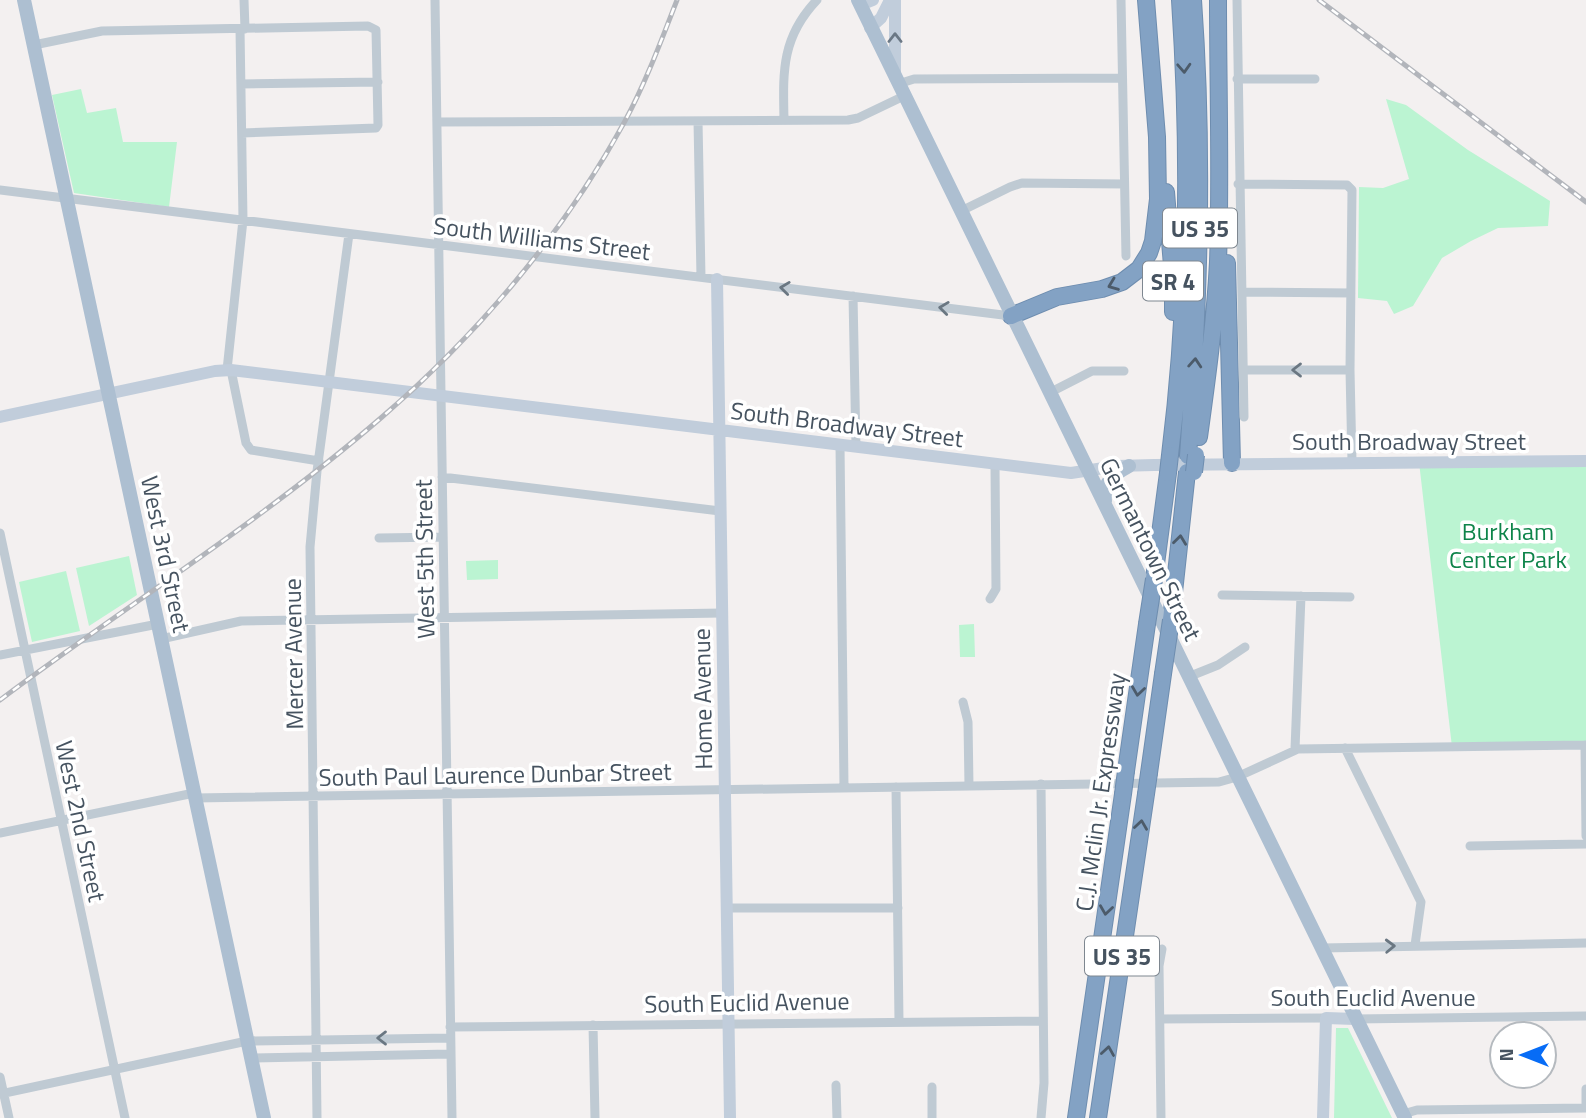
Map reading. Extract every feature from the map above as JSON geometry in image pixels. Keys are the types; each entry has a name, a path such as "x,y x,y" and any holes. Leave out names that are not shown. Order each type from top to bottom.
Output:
{"highway":[{"name":"US 35","path":"1174,426 1181,362 1186,230 1186,104 1180,0"},
{"name":"US 35","path":"1191,464 1200,219 1198,86 1193,0"},
{"name":"SR 4","path":"1191,464 1213,326 1220,181 1218,0"},
{"name":"SR 4","path":"1146,7 1173,278 1174,426"},
{"path":"1012,316 1070,293 1111,287 1139,269 1149,253 1154,234 1158,199 1157,137"},
{"path":"1220,181 1226,224 1233,463"},
{"name":"C.J. Mclin Jr. Expressway","path":"1076,1118 1174,426"},
{"name":"C.J. Mclin Jr. Expressway","path":"1098,1118 1171,620 1191,464"},
{"path":"1068,1118 1081,1079"}],"main road":[{"name":"West 3rd Street","path":"24,0 264,1118"},
{"name":"Germantown Street","path":"858,0 1404,1116"},
{"path":"1106,506 1106,483 1129,466"}],"street":[{"path":"244,0 241,84 243,220 229,370 246,443 251,450 319,461"},
{"name":"West 5th Street","path":"435,0 452,1118"},
{"path":"784,120 783,74 789,43 799,22 817,0"},
{"path":"865,0 873,0"},
{"path":"892,0 899,85"},
{"path":"870,28 881,19 892,0"},
{"path":"1122,0 1126,256"},
{"path":"1237,0 1244,417"},
{"path":"34,45 102,31 371,27 377,35 378,82 378,125 373,130 242,133"},
{"path":"437,122 858,118 899,85 914,79 1122,78"},
{"path":"1237,79 1315,79"},
{"path":"241,84 378,82"},
{"path":"698,121 701,277"},
{"path":"961,211 1022,183 1124,184"},
{"path":"1238,184 1350,187 1352,190 1352,462"},
{"name":"South Williams Street","path":"0,190 1012,316"},
{"name":"Mercer Avenue","path":"317,1118 310,547 349,234"},
{"name":"Home Avenue","path":"717,279 730,1118"},
{"path":"1242,292 1351,293"},
{"path":"853,296 856,447"},
{"path":"1244,369 1350,370"},
{"name":"South Broadway Street","path":"0,417 229,370 1071,473 1129,466 1233,463 1586,461"},
{"path":"1049,393 1092,371 1124,371"},
{"path":"840,444 844,787"},
{"path":"990,599 996,589 995,464"},
{"path":"442,477 720,511"},
{"name":"West 2nd Street","path":"0,533 125,1118"},
{"path":"379,538 443,537"},
{"path":"1222,595 1350,597"},
{"path":"1295,749 1301,596"},
{"path":"161,639 241,621 722,613"},
{"path":"0,656 158,624"},
{"path":"1188,677 1218,664 1245,647"},
{"path":"963,702 968,722 969,786"},
{"path":"1586,745 1586,836"},
{"name":"South Paul Laurence Dunbar Street","path":"0,833 195,795 314,796 1219,782 1237,777 1295,749 1586,745"},
{"path":"1345,748 1421,902 1415,946"},
{"path":"1041,784 1044,1083 1041,1118"},
{"path":"896,787 899,1021"},
{"path":"1469,846 1586,844"},
{"path":"726,908 898,908"},
{"path":"1322,948 1586,943"},
{"path":"1161,1118 1159,966 1163,949"},
{"name":"South Euclid Avenue","path":"1160,1019 1586,1016"},
{"path":"1323,1118 1326,1018"},
{"name":"South Euclid Avenue","path":"450,1027 1043,1021"},
{"path":"593,1025 595,1118"},
{"path":"2,1094 247,1041 450,1038"},
{"path":"251,1058 450,1054"},
{"path":"0,1077 9,1118"},
{"path":"836,1085 837,1118"},
{"path":"932,1087 932,1118"},
{"path":"1404,1116 1417,1110 1586,1108 1586,1089"}],"green space":[{"path":"81,89 87,113 116,108 123,142 177,142 169,207 74,193 52,95"},
{"path":"1386,99 1406,105 1468,150 1550,201 1548,226 1498,228 1471,241 1442,258 1413,306 1394,314 1387,301 1358,298 1359,187 1383,188 1409,179"},
{"name":"Burkham Center Park","path":"1586,461 1586,745 1452,747 1419,462"},
{"path":"129,556 137,595 89,626 76,568"},
{"path":"498,560 498,579 467,580 466,561"},
{"path":"66,571 80,631 32,642 19,582"},
{"path":"974,624 975,657 960,657 959,625"},
{"path":"1336,1028 1348,1028 1392,1118 1334,1118"}],"railway":[{"path":"0,700 290,492 382,417 452,351 517,280 575,203 625,121 677,0"},
{"path":"1319,0 1586,202"}]}
